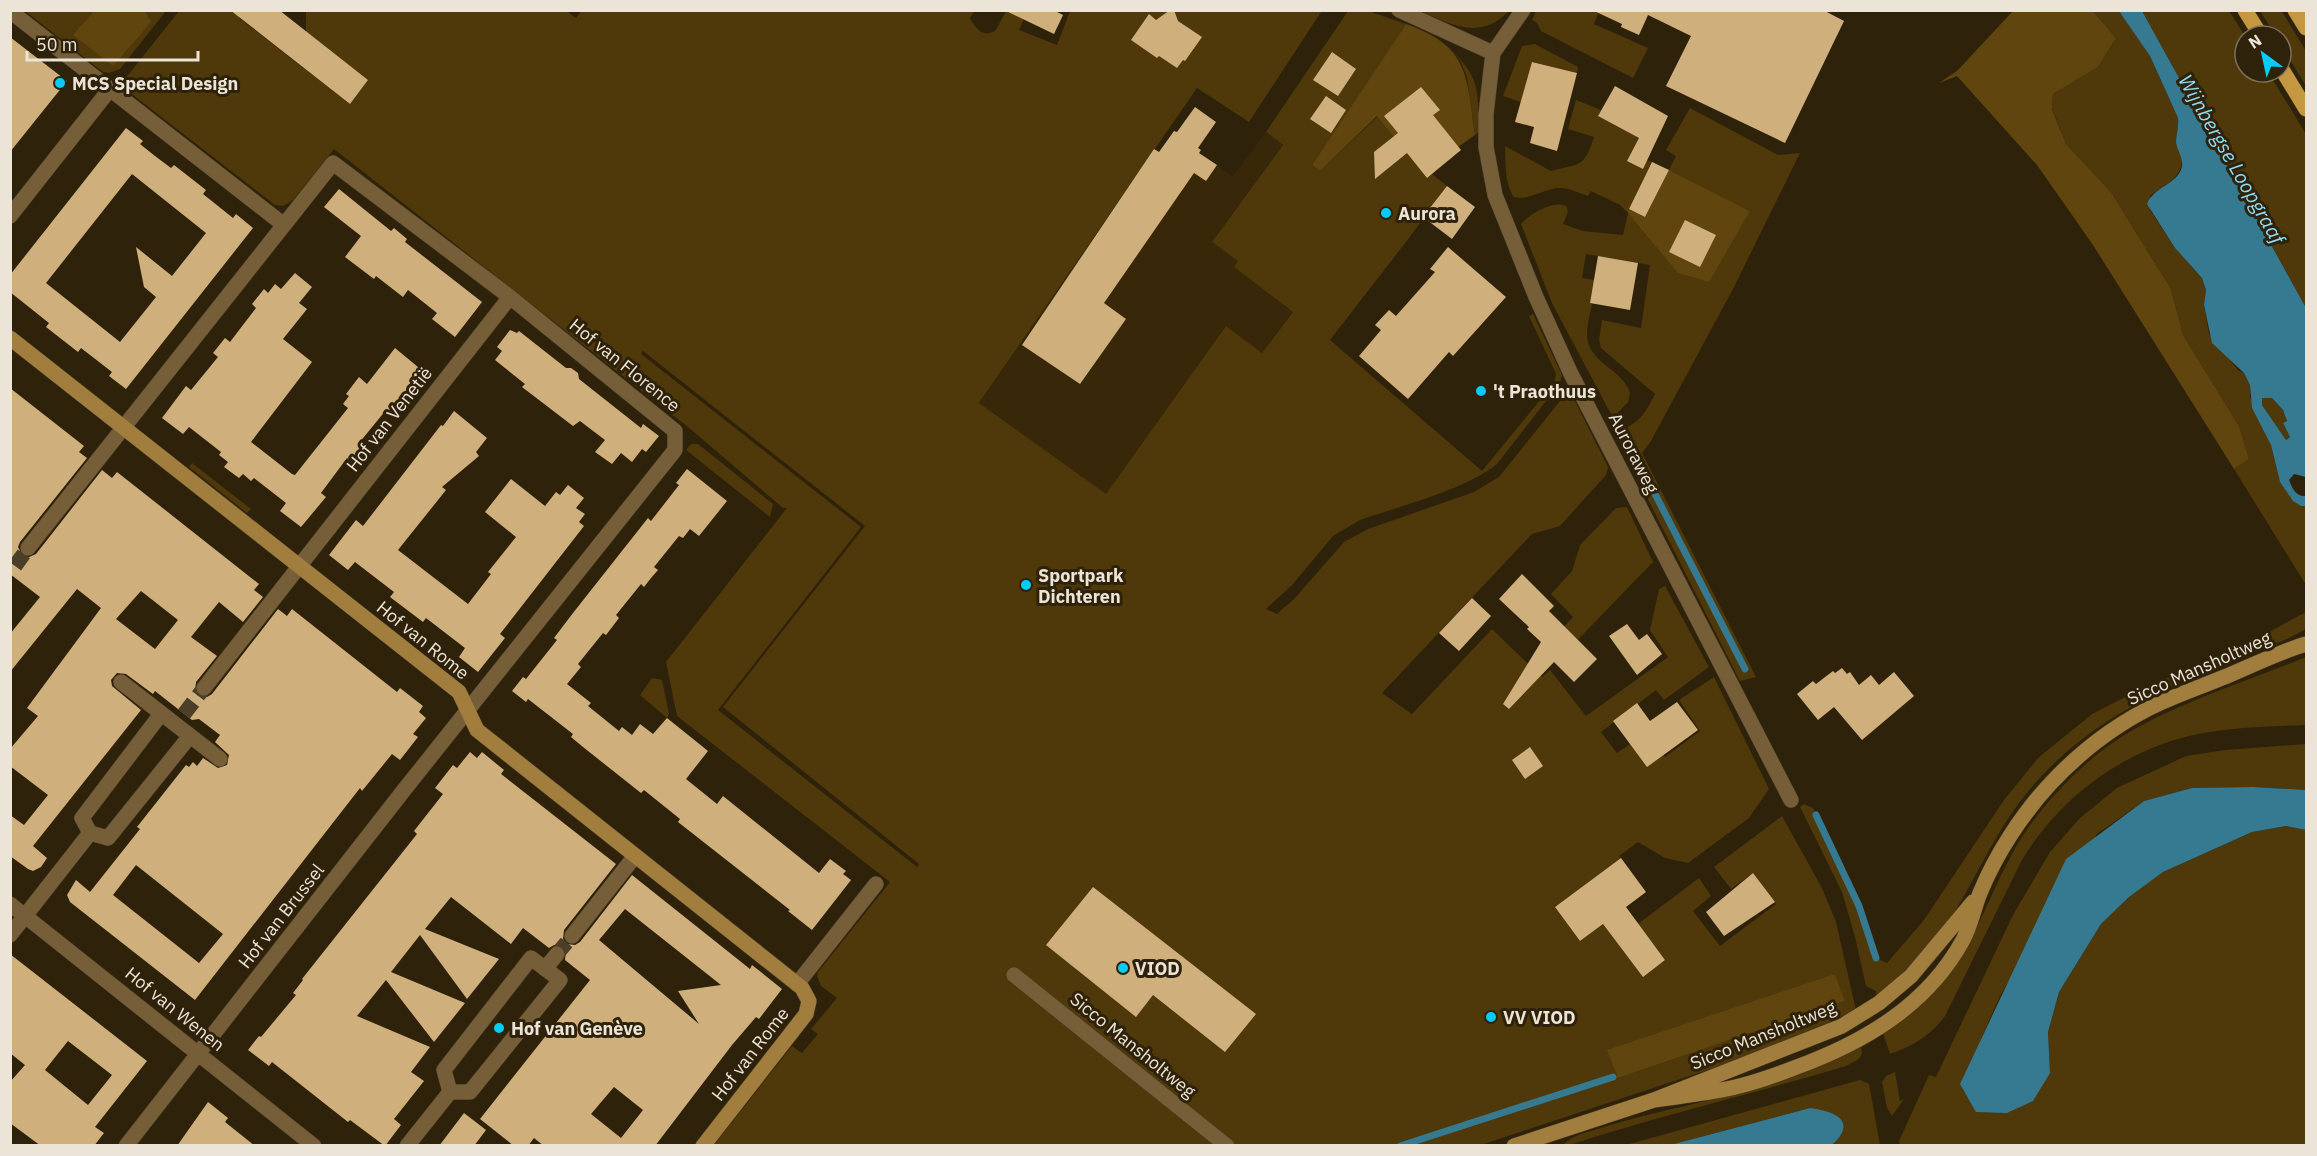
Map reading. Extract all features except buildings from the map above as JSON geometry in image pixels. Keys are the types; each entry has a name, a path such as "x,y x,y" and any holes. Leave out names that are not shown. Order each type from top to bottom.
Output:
{"main road":[{"path":"2245,10 2254,24"},
{"path":"2295,10 2307,28"},
{"path":"2291,84 2307,109"}],"street":[{"path":"1399,10 1493,53"},
{"name":"Auroraweg","path":"1522,10 1493,53 1485,114 1486,147 1495,195 1536,297 1571,374 1791,800"},
{"path":"10,11 284,225"},
{"path":"10,216 110,89"},
{"name":"Hof van Florence","path":"28,548 333,163 510,297 675,430 675,450 468,711"},
{"name":"Hof van Venetië","path":"204,688 510,297"},
{"name":"Hof van Rome","path":"10,338 459,692 477,730 805,992 809,1000 806,1014 702,1146"},
{"name":"Sicco Mansholtweg","path":"1654,1100 1723,1090 1768,1078 1826,1056 1878,1029 1908,1008 1950,962 1965,937 1980,893 2007,842 2029,809 2079,756 2159,703 2304,644"},
{"path":"121,682 161,714 180,719 190,736 220,759"},
{"name":"Hof van Brussel","path":"126,1146 468,711"},
{"path":"161,714 82,818 90,833 108,838 190,736"},
{"path":"10,935 90,833"},
{"path":"572,936 635,856"},
{"path":"797,984 876,884"},
{"name":"Sicco Mansholtweg","path":"1514,1146 1543,1141 1842,1026 1873,1007 1911,976 1980,893"},
{"name":"Hof van Wenen","path":"10,904 314,1146"},
{"path":"545,969 557,954"},
{"path":"531,958 560,980 470,1092 450,1092 444,1070 531,958"},
{"name":"Sicco Mansholtweg","path":"1014,975 1227,1146"},
{"path":"407,1146 450,1092"}],"shaded area":[{"path":"95,10 145,11 151,22 113,66 73,35"},
{"name":"Sportpark Dichteren","path":"565,10 576,18 582,10 975,10 970,18 977,29 988,33 996,30 1006,11 1028,10 1019,30 1057,45 1070,11 1321,12 1249,122 1197,88 979,403 1106,494 1226,326 1262,353 1293,312 1234,267 1238,261 1212,242 1283,145 1266,132 1348,11 1368,11 1406,24 1312,165 1320,171 1378,116 1432,174 1447,186 1330,340 1482,471 1554,383 1556,374 1529,316 1533,314 1562,375 1560,383 1497,464 1468,482 1360,520 1333,536 1292,585 1266,609 1277,614 1295,598 1344,542 1368,529 1474,492 1499,477 1560,401 1571,393 1608,467 1606,475 1560,526 1532,534 1382,693 1412,714 1492,629 1542,677 1550,670 1586,716 1668,657 1650,630 1659,589 1665,586 1709,667 1664,700 1656,690 1601,732 1617,753 1647,733 1665,757 1700,731 1679,700 1714,677 1769,789 1749,818 1688,863 1665,858 1638,842 1619,856 1621,858 1555,907 1580,941 1603,924 1643,976 1665,960 1638,924 1699,878 1711,896 1693,911 1720,946 1776,904 1753,873 1731,889 1714,867 1782,816 1822,888 1836,922 1856,1010 1765,1051 1481,1145 714,1145 792,1046 802,1053 818,1034 811,1029 837,998 821,986 817,976 818,972 890,882 677,716 666,662 787,508 783,508 688,427 334,149 293,200 283,206 275,205 124,88 125,79 179,11 244,11 239,18 350,104 368,80 306,32 306,11","holes":["643,351 865,526 723,707 919,864 917,867 718,710 861,527 641,354","1835,974 1845,1001 1618,1078"]},
{"path":"25,11 166,11 120,69 109,73 103,72"},
{"path":"1420,11 1509,11 1487,26 1466,28"},
{"path":"1536,11 1599,11 1594,24 1648,48 1633,78 1541,31 1537,23 1532,20"},
{"path":"2013,11 2093,11 2116,38 2098,67 2053,94 2052,109 2066,144 2111,192 2171,289 2183,335 2239,426 2249,459 2234,469 2093,245 2037,165 1957,76 1939,83 1957,71"},
{"path":"2093,11 2119,11 2125,16 2150,56 2178,118 2176,141 2182,162 2173,179 2150,196 2150,210 2175,248 2202,278 2206,290 2204,305 2209,334 2238,370 2244,373 2250,385 2250,397 2271,445 2280,482 2301,506 2306,506 2306,585 2234,469 2249,459 2239,426 2183,335 2171,289 2111,192 2066,144 2052,108 2053,94 2098,67 2116,38"},
{"path":"2142,11 2229,11 2237,24 2233,24 2233,84 2275,84 2306,134 2306,308"},
{"path":"2260,11 2281,11 2290,24 2268,24"},
{"path":"1406,24 1442,42 1453,53 1466,80 1475,135 1458,147 1406,152 1377,116 1320,171 1312,165"},
{"path":"2293,30 2306,51 2306,86 2293,65"},
{"path":"1443,42 1464,64 1474,82 1478,103 1478,133 1475,135 1467,77 1460,60"},
{"path":"1535,44 1578,67 1577,73 1533,62 1521,102 1503,96 1522,46"},
{"path":"1576,100 1601,110 1598,116 1652,145 1647,160 1652,162 1629,209 1678,272 1750,211 1669,170 1676,156 1666,150 1690,108 1778,155 1800,153 1734,287 1651,441 1642,453 1756,677 1740,681 1622,448 1617,433 1640,418 1655,394 1601,348 1599,340 1602,320 1641,328 1650,265 1586,254 1582,278 1594,280 1587,328 1588,342 1596,357 1622,379 1630,393 1628,402 1613,418 1552,303 1521,224 1548,206 1561,205 1566,206 1568,212 1563,224 1583,231 1623,235 1628,213 1620,205 1591,191 1588,196 1560,188 1520,198 1514,197 1511,191 1506,172 1505,146 1551,171 1575,165 1584,159 1594,137 1568,129"},
{"path":"1266,132 1283,145 1212,242 1239,261 1234,267 1293,312 1262,353 1226,326 1106,495 979,404 1154,149 1186,171 1188,169 1206,181 1217,165 1233,176"},
{"path":"1669,170 1750,211 1709,282 1678,273 1628,213 1629,209 1645,217"},
{"path":"2261,398 2272,398 2283,410 2287,421 2283,423 2290,437 2286,440 2262,405"},
{"path":"691,444 698,444 773,504 770,517 686,450"},
{"path":"192,463 251,509 247,513 189,467"},
{"path":"1627,507 1653,562 1564,654 1551,641 1573,617 1551,594 1572,571 1580,545 1616,508"},
{"path":"2306,612 2306,629 2141,702 2107,721 2076,744 2046,771 2019,803 1954,913 1928,947 1877,996 1876,991 1866,986 1842,892 1800,807 1804,804 1813,808 1859,906 1876,958 1887,963 1924,920 2004,800 2038,758 2092,714 2131,694 2258,638"},
{"path":"2306,657 2306,725 2226,730 2178,739 2154,747 2109,770 2070,801 2052,819 2022,860 1945,1016 1921,1040 1890,1054 1883,1033 1926,999 1954,968 1970,941 2018,843 2039,813 2065,783 2094,757 2142,725 2203,697"},
{"path":"652,678 662,680 669,714 667,718 640,695"},
{"path":"2306,744 2306,790 2253,787 2192,788 2144,801 2097,834 2001,994 1981,1039 2050,1073 2048,1032 2059,992 2101,924 2129,897 2163,872 2252,832 2286,826 2306,830 2306,1145 1900,1146 1899,1141 1929,1075 1936,1077 2013,915 2050,852 2080,818 2117,788 2186,756 2225,750"},
{"path":"1835,974 1845,1001 1618,1078 1607,1050"},
{"path":"1861,1047 1862,1053 1859,1059 1846,1066 1570,1145 1563,1145 1577,1136 1624,1121 1780,1081"},
{"path":"1895,1072 1900,1101 1904,1099 1892,1116 1887,1108 1882,1082 1886,1076"},
{"path":"1860,1080 1869,1084 1880,1145 1832,1145 1835,1143 1810,1108 1670,1145 1622,1146"}],"water":[{"path":"2119,11 2142,11 2306,308 2306,477 2294,474 2289,480 2297,493 2306,496 2306,506 2293,501 2280,482 2271,445 2252,408 2250,385 2244,373 2212,343 2204,305 2206,290 2202,278 2175,248 2147,204 2155,193 2176,177 2182,166 2176,142 2178,118 2150,56","holes":["2262,398 2272,398 2283,410 2287,421 2283,423 2290,437 2286,440 2262,405"]},
{"path":"2253,787 2306,790 2306,830 2286,826 2252,832 2163,872 2129,897 2101,924 2059,992 2048,1032 2050,1073 2033,1101 2007,1113 1976,1112 1960,1084 2066,859 2144,801 2192,788"},
{"path":"1810,1108 1834,1114 1843,1123 1840,1136 1832,1145 1670,1145"}],"waterway":[{"path":"1635,455 1745,669"},
{"path":"1816,815 1859,906 1876,958"},
{"path":"1400,1146 1613,1077"}],"tunnel":[{"path":"15,566 28,548"},
{"path":"184,714 204,688"},
{"path":"557,954 572,936"}],"place":[{"name":"MCS Special Design","path":"60,83"},
{"name":"Aurora","path":"1386,213"},
{"name":"'t Praothuus","path":"1481,391"},
{"name":"Sportpark Dichteren","path":"1026,585"},
{"name":"VIOD","path":"1123,968"},
{"name":"VV VIOD","path":"1491,1017"},
{"name":"Hof van Genève","path":"499,1028"}],"water label":[{"name":"Wijnbergse Loopgraaf","path":"2232,159"}]}
